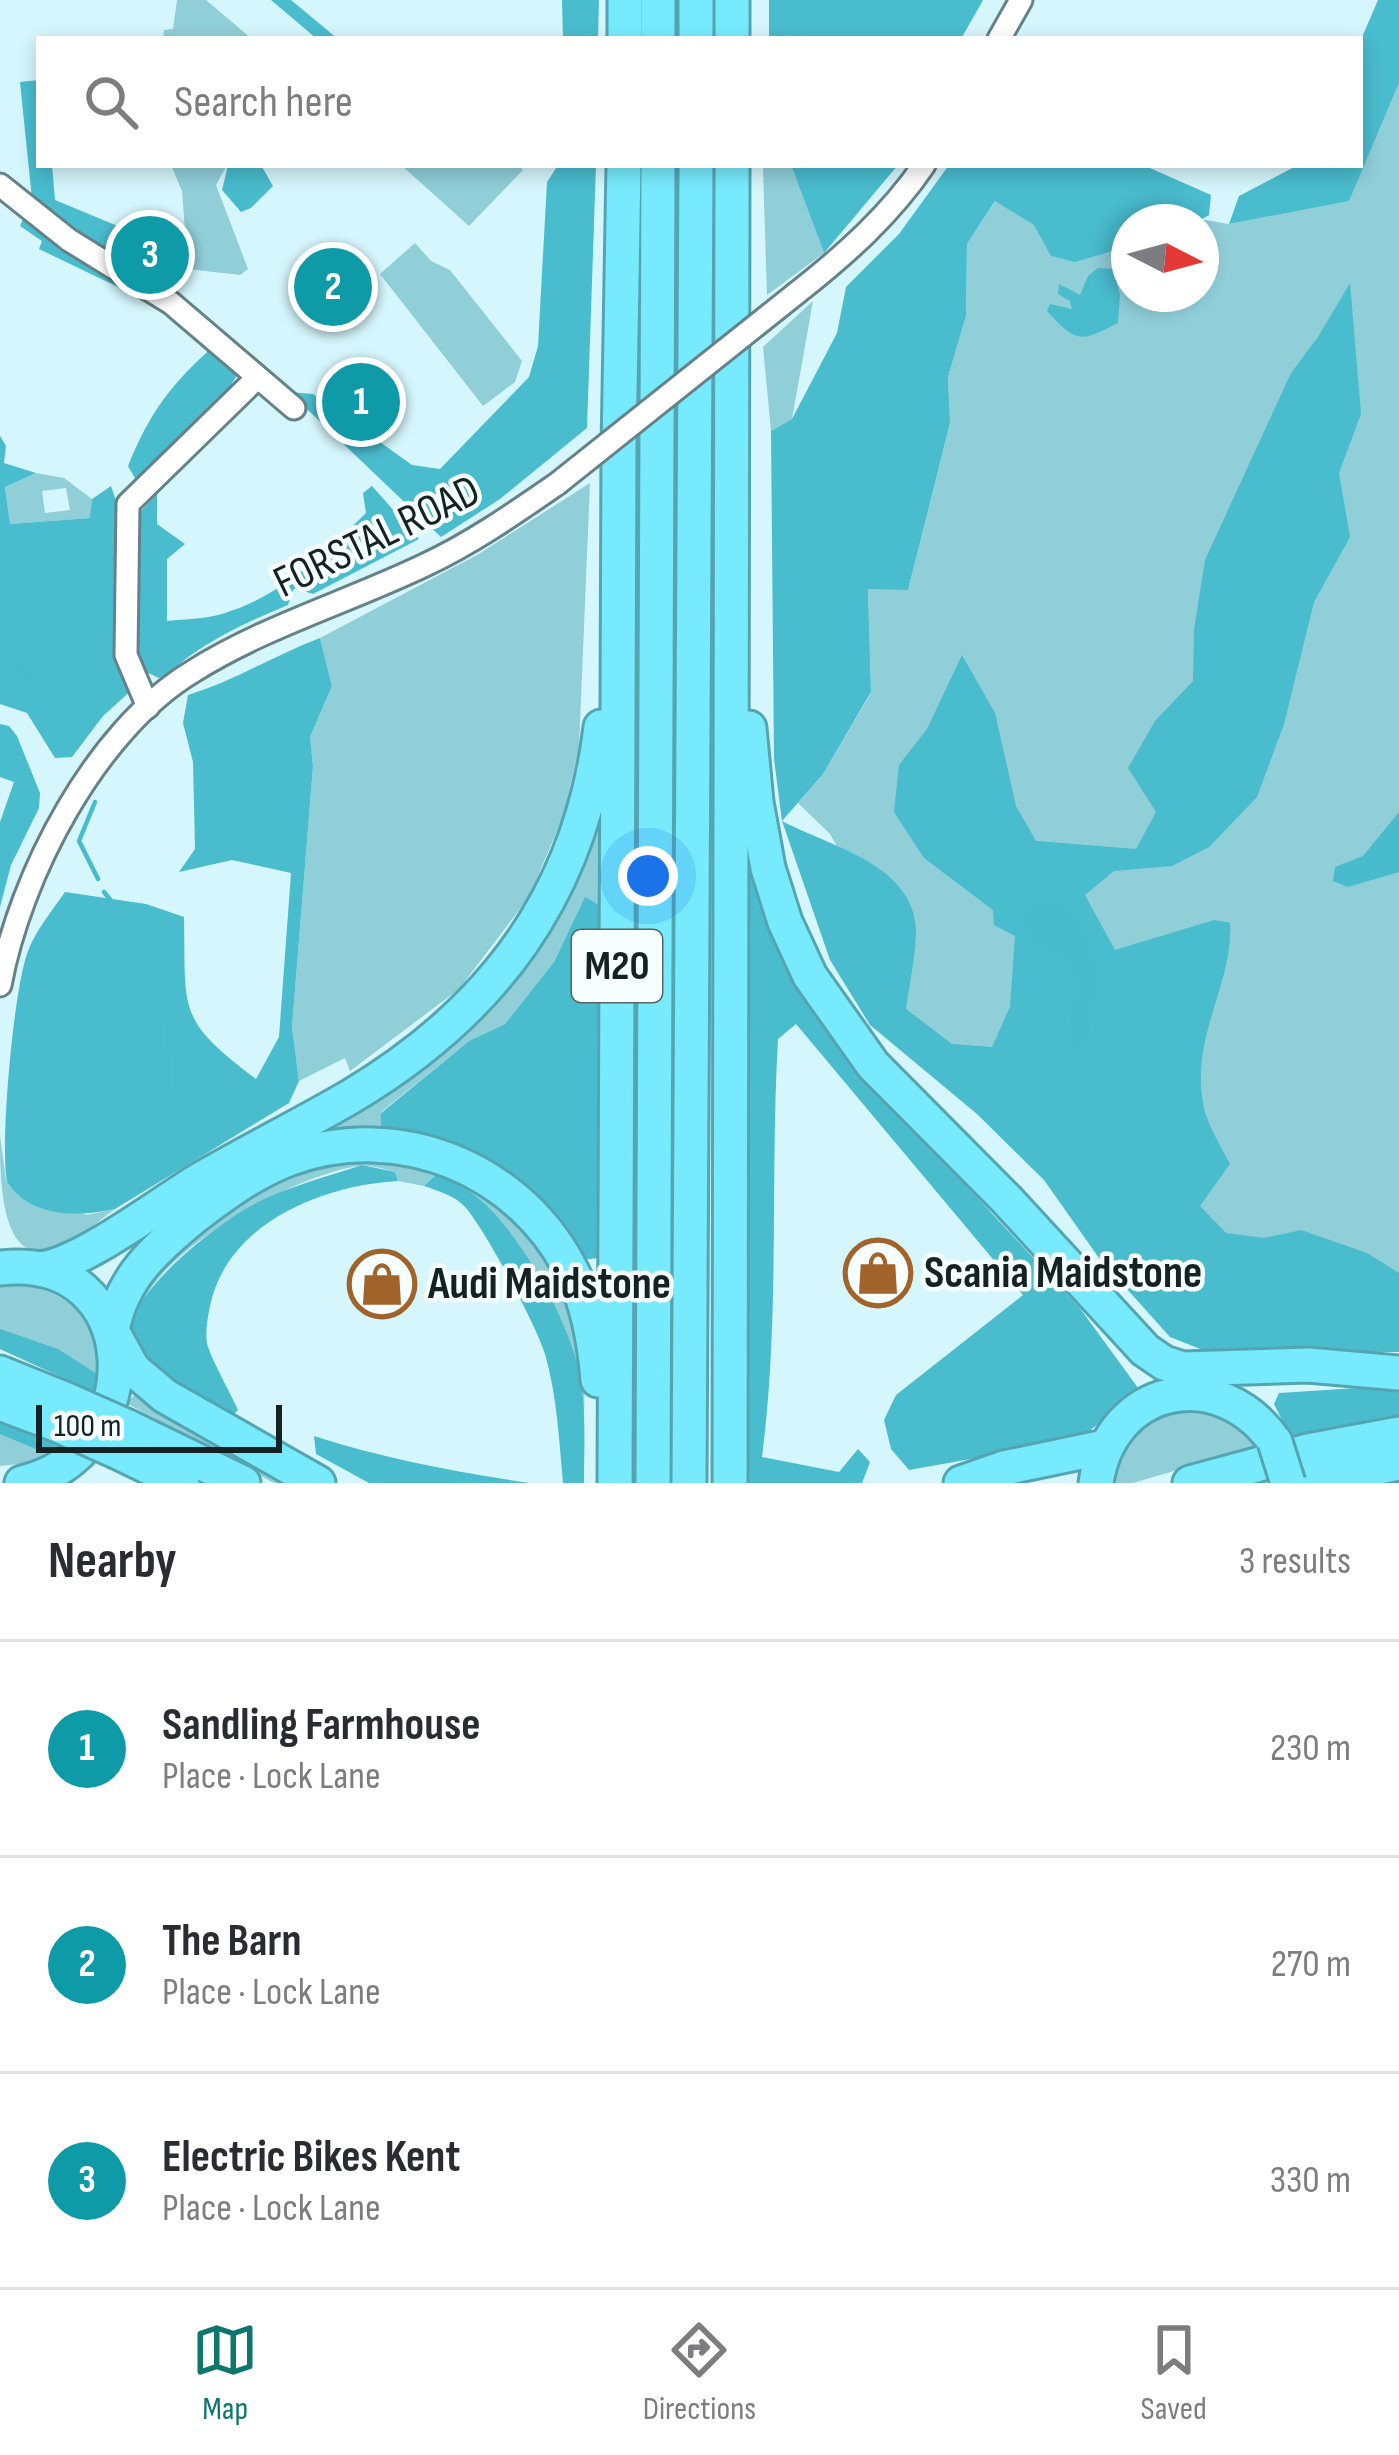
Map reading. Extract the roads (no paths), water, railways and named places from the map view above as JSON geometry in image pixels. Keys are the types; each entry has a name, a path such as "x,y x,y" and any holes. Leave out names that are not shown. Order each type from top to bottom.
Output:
{"highway":[{"path":"625,0 625,36"},
{"path":"658,0 658,36"},
{"path":"696,0 696,36"},
{"path":"732,0 732,36"},
{"name":"M20","path":"615,1483 624,168"},
{"name":"M20","path":"653,1483 658,168"},
{"name":"M20","path":"689,1483 696,168"},
{"path":"730,1483 732,168"},
{"name":"M20","path":"14,1262 74,1259 377,1080 457,1019 527,938 570,855 592,779 604,704 619,449"},
{"path":"733,475 756,802 768,868 790,935 810,976 873,1065 1145,1350 1164,1363 1196,1370 1283,1365 1399,1373"},
{"path":"40,1481 80,1454 100,1426 110,1406 116,1374 112,1330 125,1288 158,1246 215,1201 269,1167 312,1152 352,1146 437,1154 476,1170 512,1195 548,1232 574,1274 590,1323 602,1483"},
{"path":"14,1262 83,1290 103,1312 133,1369 147,1383 318,1483"},
{"path":"1067,1268 1133,1365 1158,1386 1239,1409 1260,1423 1275,1442 1292,1483 1399,1463"},
{"path":"1096,1483 1105,1447 1130,1414 1181,1393 1349,1371"},
{"path":"0,1373 60,1412 244,1483"},
{"path":"0,1402 60,1412"},
{"path":"1190,1483 1308,1451 1399,1434"},
{"path":"123,1440 182,1483"},
{"path":"961,1483 1004,1468 1105,1447"}],"street":[{"path":"1001,36 1021,0"},
{"name":"FORSTAL ROAD","path":"0,985 19,912 46,847 101,762 148,707 206,664 304,615 446,555 557,484 798,292 876,223 922,168"},
{"path":"0,185 69,240 171,303 294,408"},
{"path":"148,707 127,655 128,504 257,378"}],"waterway":[{"path":"0,647 81,728"},
{"path":"95,802 79,841 98,879"},
{"path":"104,892 171,975 165,1135"}],"place":[{"name":"Electric Bikes Kent","path":"150,255"},
{"name":"The Barn","path":"333,287"},
{"name":"Sandling Farmhouse","path":"361,402"},
{"name":"Scania Maidstone","path":"878,1273"},
{"name":"Audi Maidstone","path":"382,1284"}]}
